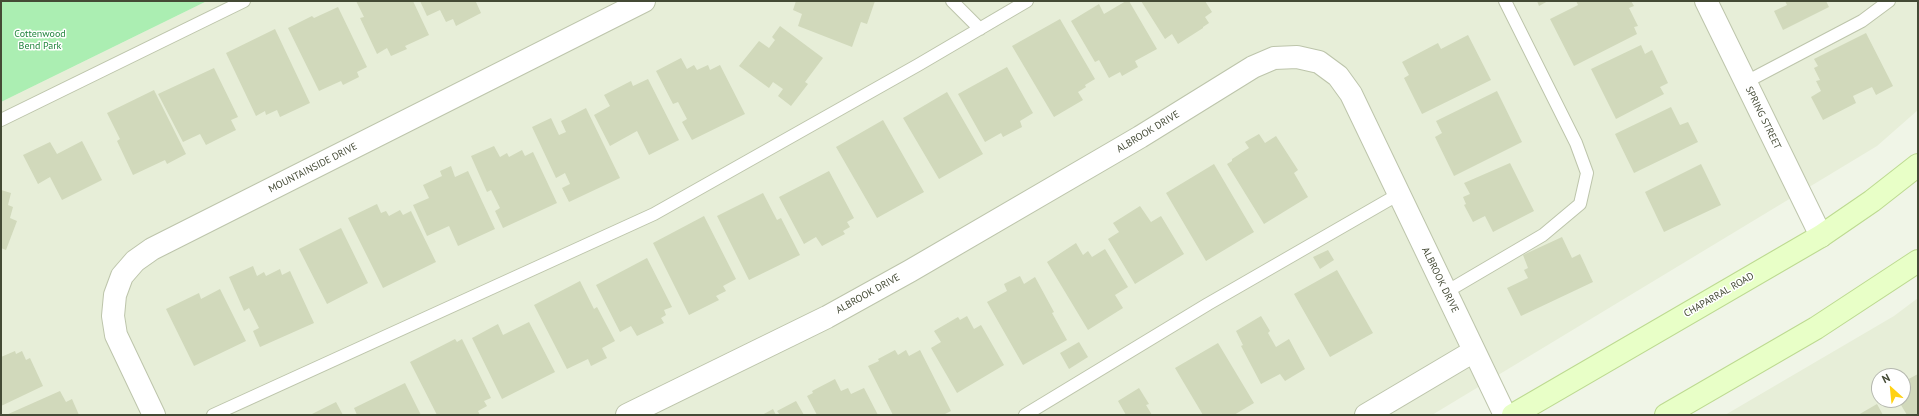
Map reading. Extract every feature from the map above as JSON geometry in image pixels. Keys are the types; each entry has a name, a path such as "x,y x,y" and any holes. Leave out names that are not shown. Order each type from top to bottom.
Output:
{"main road":[{"name":"CHAPARRAL ROAD","path":"1513,415 1821,236 1872,201 1918,166"},
{"path":"1666,415 1816,328 1918,261"}],"street":[{"name":"MOUNTAINSIDE DRIVE","path":"154,415 116,335 113,316 115,295 122,276 135,260 152,249 644,1"},
{"name":"SPRING STREET","path":"1706,1 1821,236"},
{"name":"ALBROOK DRIVE","path":"627,415 827,317 910,271 1133,141 1253,67 1274,58 1297,57 1319,62 1338,76 1351,94 1505,415"},
{"path":"1366,415 1474,351"}],"lane":[{"path":"1,120 244,1"},
{"path":"952,1 980,29"},
{"path":"213,415 654,214 1028,1"},
{"path":"1446,292 1543,235 1580,204 1587,173 1576,143 1505,1"},
{"path":"1746,82 1862,21 1889,1"},
{"path":"1025,415 1208,304 1399,194"}],"shaded area":[{"path":"207,1 1918,1 1918,110 1877,146 1432,415 1,415 1,102"},
{"path":"1918,298 1918,415 1725,415 1894,316"}],"green space":[{"name":"Cottenwood Bend Park","path":"1,1 207,1 1,102"}],"building":[{"path":"356,1 413,1 429,35 405,46 407,49 391,56 387,48 377,54 360,18 364,17"},
{"path":"420,1 478,1 476,2 481,13 456,26 453,19 446,22 440,10 427,16"},
{"path":"796,1 875,1 867,24 861,22 852,47 798,26 802,14 793,10"},
{"path":"1126,1 1129,1 1157,49 1135,61 1138,67 1122,76 1120,72 1109,78 1099,60 1095,62 1071,21 1099,4 1104,14"},
{"path":"1141,1 1205,1 1212,12 1205,17 1209,23 1178,44 1172,34 1165,39"},
{"path":"1537,1 1548,1 1539,6"},
{"path":"1576,1 1631,1 1634,6 1629,8 1638,26 1634,27 1637,34 1574,66 1550,19 1578,5"},
{"path":"1785,1 1826,1 1829,7 1783,30 1774,11 1787,5"},
{"path":"338,7 367,67 357,72 359,77 343,85 341,81 319,91 288,28 312,16 314,18"},
{"path":"1060,19 1095,79 1085,85 1086,87 1078,92 1083,100 1054,117 1012,46"},
{"path":"780,26 823,58 805,82 808,84 791,106 778,96 783,89 773,82 769,88 739,66 759,41 769,48 775,40 772,37"},
{"path":"275,29 310,103 280,117 277,110 266,115 265,111 256,116 226,53"},
{"path":"1866,33 1893,86 1876,95 1872,87 1853,96 1856,103 1823,120 1811,97 1821,91 1816,81 1820,80 1814,68 1818,66 1814,59"},
{"path":"1468,35 1491,80 1422,114 1404,78 1409,75 1402,62 1438,43 1441,49"},
{"path":"1641,45 1645,54 1652,50 1668,83 1660,87 1664,94 1616,119 1591,69"},
{"path":"681,58 687,69 694,65 697,70 708,65 710,70 720,65 745,114 692,140 682,122 687,119 678,102 673,104 656,71"},
{"path":"1007,67 1033,113 1020,121 1022,127 1003,137 1001,133 985,142 958,94"},
{"path":"214,68 238,117 231,120 236,130 206,145 200,134 183,142 158,94"},
{"path":"648,79 679,140 649,155 637,131 610,146 594,115 610,106 604,95 631,81 633,86"},
{"path":"154,90 186,154 167,164 165,160 133,175 117,141 120,139 107,113"},
{"path":"1497,91 1522,142 1454,176 1435,137 1442,133 1436,121"},
{"path":"947,92 983,154 939,179 903,118"},
{"path":"1671,107 1680,125 1688,122 1698,142 1634,173 1615,134"},
{"path":"586,108 620,178 569,202 562,188 570,184 565,173 556,178 532,127 551,118 559,135 566,132 561,121"},
{"path":"883,120 924,192 877,218 836,147"},
{"path":"1259,134 1265,143 1276,136 1298,170 1294,173 1308,197 1264,224 1227,164 1249,148 1245,142"},
{"path":"82,141 102,180 62,200 50,177 38,184 23,155 50,142 57,154"},
{"path":"494,146 500,157 507,153 509,157 522,150 525,156 533,152 557,203 503,228 495,211 500,208 491,190 487,192 471,156"},
{"path":"1510,163 1534,211 1493,232 1485,216 1473,222 1464,205 1466,204 1463,197 1470,194 1464,183"},
{"path":"1214,164 1254,232 1206,261 1166,193"},
{"path":"1701,164 1721,205 1664,232 1645,192"},
{"path":"451,166 455,177 468,171 495,229 458,246 449,226 427,236 413,205 429,198 423,185 442,176 440,171"},
{"path":"829,171 854,218 847,222 850,227 843,231 845,234 822,246 816,237 804,244 779,197"},
{"path":"1,190 11,193 8,205 13,207 10,218 17,221 6,250 1,248"},
{"path":"763,193 777,220 781,218 800,255 749,280 717,216"},
{"path":"377,204 381,213 386,211 389,216 400,210 403,215 411,211 436,262 383,288 348,218"},
{"path":"1140,206 1151,222 1161,216 1184,254 1135,284 1108,239 1119,232 1113,223"},
{"path":"704,216 736,279 723,286 726,291 716,296 719,300 689,315 653,243"},
{"path":"341,228 368,283 327,304 299,249"},
{"path":"1562,237 1572,258 1580,254 1593,282 1521,316 1507,288 1528,278 1524,270 1528,268 1523,255"},
{"path":"1076,243 1083,255 1088,251 1092,257 1105,249 1128,287 1115,295 1123,308 1088,330 1047,262"},
{"path":"1328,250 1334,260 1320,269 1313,257"},
{"path":"647,258 672,307 664,310 666,315 661,318 664,323 637,336 631,326 620,332 596,285"},
{"path":"253,266 257,276 264,272 266,276 280,269 282,275 290,271 314,323 260,347 253,331 259,328 249,308 244,311 229,277"},
{"path":"1337,270 1373,333 1330,357 1294,294"},
{"path":"1020,276 1024,284 1035,277 1067,340 1023,365 987,302 1007,291 1004,284"},
{"path":"580,281 594,309 597,307 615,341 602,348 607,358 591,366 588,359 567,369 534,305"},
{"path":"220,289 246,341 194,366 166,309 199,293 201,299"},
{"path":"967,316 974,329 981,325 1004,365 957,393 931,348 941,342 934,331 958,317 960,320"},
{"path":"1261,316 1270,331 1268,333 1276,347 1289,339 1305,369 1285,381 1280,374 1261,384 1241,346 1243,345 1236,331"},
{"path":"529,322 555,372 502,399 472,338 498,324 503,335"},
{"path":"455,339 457,342 462,339 491,398 484,401 487,406 478,411 480,415 437,415 410,362"},
{"path":"1079,342 1088,357 1069,369 1060,353"},
{"path":"1218,343 1254,403 1234,415 1203,415 1175,368"},
{"path":"895,350 898,355 906,350 909,356 920,350 951,411 943,415 893,415 868,366 879,361 878,359"},
{"path":"15,351 16,354 22,351 26,360 30,358 43,386 1,406 1,357"},
{"path":"1918,374 1918,415 1907,415 1903,408 1911,408 1911,378"},
{"path":"835,379 841,391 848,388 851,394 864,388 878,415 817,415 807,396 813,393 812,391"},
{"path":"405,383 421,415 357,415 354,408"},
{"path":"1139,388 1149,404 1146,405 1152,415 1126,415 1118,401"},
{"path":"60,391 66,402 72,399 79,415 6,415"},
{"path":"796,401 804,415 780,415 777,411"},
{"path":"336,402 343,415 310,415"},
{"path":"1871,407 1879,408 1883,415 1858,415"},
{"path":"773,409 776,415 762,415"}]}
